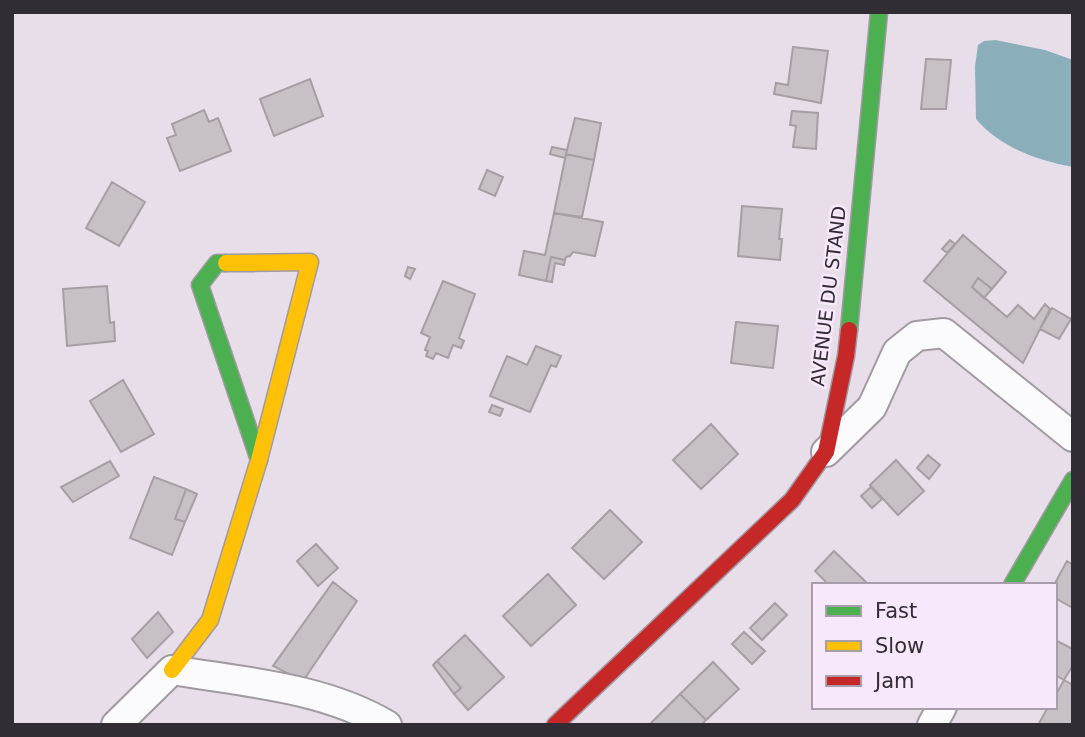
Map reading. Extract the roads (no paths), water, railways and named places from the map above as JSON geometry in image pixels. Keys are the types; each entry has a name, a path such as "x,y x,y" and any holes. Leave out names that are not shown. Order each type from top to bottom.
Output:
{"street":[{"name":"AVENUE DU STAND","path":"555,725 792,500 826,452 846,356 879,12"},
{"path":"117,725 172,670 210,620 259,460 310,262 217,263 200,285 259,460"},
{"path":"826,452 872,407 897,352 917,335 944,333 1073,437"},
{"path":"1013,583 1073,480"},
{"path":"172,670 328,699 366,712 387,725"},
{"path":"932,725 941,709"}],"water":[{"path":"995,40 1045,50 1073,60 1073,167 1020,151 997,138 976,119 975,66 978,45 984,41"}]}
